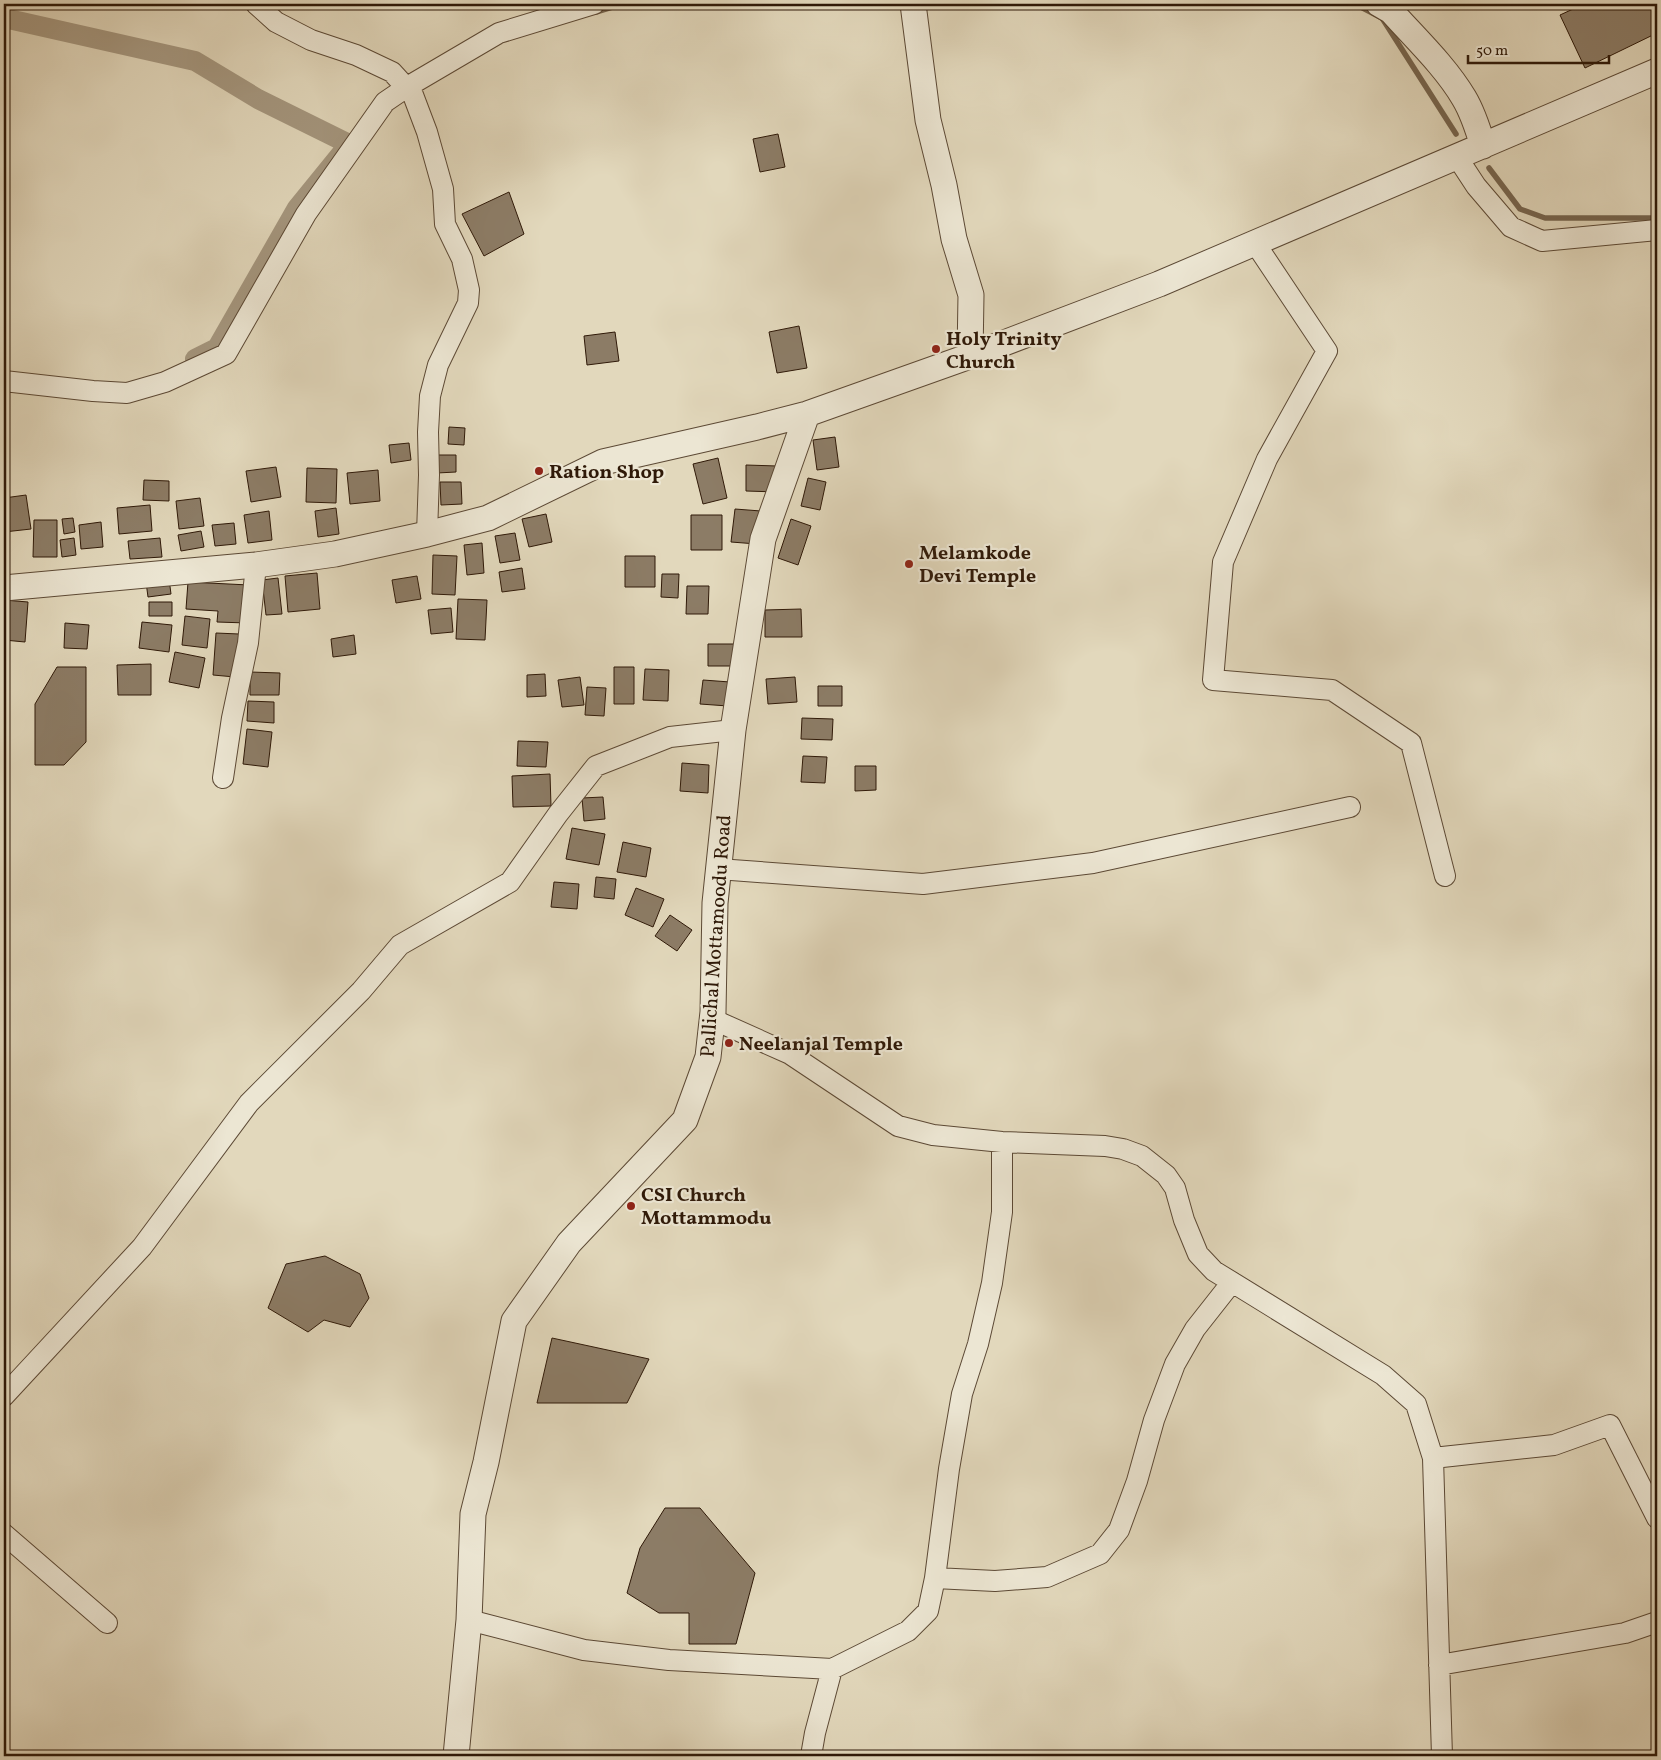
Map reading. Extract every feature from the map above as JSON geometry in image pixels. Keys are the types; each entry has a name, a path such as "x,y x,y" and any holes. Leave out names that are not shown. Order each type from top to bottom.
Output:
{"street":[{"path":"256,4 276,22 311,40 356,55 392,72 413,95 427,132 443,189 444,224 462,259 468,290 468,303 438,365 430,396 427,534"},
{"path":"4,381 127,393 165,382 226,354 306,214 385,102 499,33 594,4"},
{"path":"913,4 928,120 944,185 954,239 971,295 970,356"},
{"path":"1379,4 1391,12 1449,76 1472,114 1483,146"},
{"path":"4,588 256,565 335,554 427,534 488,518 602,462 807,414 970,356 1159,284 1657,71"},
{"path":"1457,157 1476,186 1511,227 1542,241 1657,230"},
{"path":"1255,243 1326,351 1267,459 1223,562 1213,680 1332,690 1411,743 1445,876"},
{"name":"Pallichal Mottamoodu Road","path":"456,1756 470,1620 473,1514 486,1462 514,1321 570,1243 685,1120 708,1057 712,1019 715,903 733,730 763,539 807,414"},
{"path":"223,778 232,718 248,643 256,565"},
{"path":"4,1396 142,1247 249,1102 361,991 400,946 510,882 558,814 596,766 670,737 733,730"},
{"path":"718,869 923,884 1093,864 1350,807"},
{"path":"712,1019 790,1054 898,1126 933,1135 1002,1142 1105,1146 1123,1149 1142,1156 1166,1174 1176,1188 1184,1220 1198,1254 1214,1271 1383,1375 1416,1404 1433,1458 1442,1756"},
{"path":"470,1620 584,1650 669,1660 832,1669 908,1631 928,1611 935,1578 949,1469 962,1394 978,1344 992,1283 1002,1212 1002,1142"},
{"path":"935,1578 995,1581 1047,1577 1100,1554 1119,1530 1137,1481 1154,1420 1175,1364 1195,1329 1232,1282"},
{"path":"1433,1458 1554,1444 1610,1425 1657,1518"},
{"path":"4,1534 108,1623"},
{"path":"1439,1664 1625,1633 1657,1622"},
{"path":"811,1756 815,1733 832,1669"}],"building":[{"path":"1584,4 1657,4 1657,33 1585,68 1560,15"},
{"path":"778,134 785,167 760,172 753,139"},
{"path":"509,192 524,234 484,256 462,214"},
{"path":"799,326 807,368 777,373 769,332"},
{"path":"615,332 619,361 587,365 584,336"},
{"path":"449,427 465,428 464,445 448,444"},
{"path":"835,437 839,467 817,470 813,440"},
{"path":"409,443 411,460 391,463 389,445"},
{"path":"436,455 456,455 456,472 437,473"},
{"path":"718,458 727,498 703,504 693,464"},
{"path":"746,465 777,466 777,492 746,491"},
{"path":"276,467 281,497 251,502 246,471"},
{"path":"307,468 337,469 336,503 306,502"},
{"path":"378,470 380,501 350,504 347,473"},
{"path":"808,478 826,482 820,510 801,506"},
{"path":"144,480 169,481 169,501 143,500"},
{"path":"440,482 461,482 462,504 441,505"},
{"path":"26,495 31,529 4,532 4,498"},
{"path":"200,498 204,526 179,529 176,501"},
{"path":"150,505 152,531 119,534 117,508"},
{"path":"336,508 339,534 318,537 315,511"},
{"path":"735,509 761,511 757,544 731,542"},
{"path":"269,511 272,540 248,543 244,515"},
{"path":"546,514 552,542 529,547 522,519"},
{"path":"691,515 722,515 722,550 691,550"},
{"path":"73,518 75,532 64,534 62,519"},
{"path":"791,519 811,526 798,565 778,558"},
{"path":"34,520 57,520 57,557 33,557"},
{"path":"101,522 103,547 81,549 79,525"},
{"path":"234,523 236,544 215,546 212,525"},
{"path":"201,531 204,547 181,551 178,535"},
{"path":"515,533 520,560 500,563 495,536"},
{"path":"74,538 76,555 62,557 60,540"},
{"path":"160,538 162,557 130,559 128,541"},
{"path":"482,543 484,573 467,575 464,545"},
{"path":"433,555 457,556 455,595 432,594"},
{"path":"625,556 655,556 655,587 625,587"},
{"path":"522,568 525,589 502,592 499,572"},
{"path":"317,573 320,609 288,612 285,576"},
{"path":"662,574 679,574 678,598 661,597"},
{"path":"417,576 421,599 396,603 392,580"},
{"path":"278,578 282,614 266,615 262,580"},
{"path":"169,579 171,594 148,597 146,582"},
{"path":"188,582 249,585 247,623 217,622 218,611 186,609"},
{"path":"687,586 709,586 708,614 686,614"},
{"path":"458,599 487,600 485,640 456,639"},
{"path":"4,600 28,602 25,642 4,640"},
{"path":"149,602 172,602 172,616 149,616"},
{"path":"451,608 453,632 431,634 428,610"},
{"path":"801,609 802,637 765,637 765,610"},
{"path":"185,616 210,619 207,648 182,645"},
{"path":"142,622 172,625 169,652 139,648"},
{"path":"65,623 89,625 87,649 64,648"},
{"path":"216,633 239,634 235,677 213,675"},
{"path":"354,635 356,654 333,657 331,639"},
{"path":"708,644 734,644 734,666 708,666"},
{"path":"175,652 205,658 199,688 169,682"},
{"path":"151,664 151,695 118,695 117,665"},
{"path":"57,667 86,667 86,742 64,765 35,765 35,704"},
{"path":"614,667 634,667 634,704 614,704"},
{"path":"645,669 669,670 668,701 643,700"},
{"path":"250,672 280,673 279,695 250,695"},
{"path":"545,674 546,696 527,697 527,675"},
{"path":"580,677 584,705 562,707 558,680"},
{"path":"795,677 797,702 768,704 766,679"},
{"path":"703,680 730,682 728,706 700,704"},
{"path":"818,686 842,686 842,706 818,706"},
{"path":"587,687 606,688 604,716 585,715"},
{"path":"248,701 274,702 274,723 247,721"},
{"path":"802,718 833,719 832,740 801,739"},
{"path":"247,729 272,732 268,767 243,764"},
{"path":"518,741 548,742 546,767 517,766"},
{"path":"803,756 827,757 825,783 801,782"},
{"path":"682,763 709,765 708,793 680,791"},
{"path":"855,766 876,766 876,790 855,791"},
{"path":"550,774 551,806 513,807 512,776"},
{"path":"603,797 605,819 584,821 582,798"},
{"path":"572,828 605,834 599,865 566,859"},
{"path":"623,842 651,848 646,877 617,872"},
{"path":"596,877 616,879 614,899 594,897"},
{"path":"554,882 579,884 577,909 551,907"},
{"path":"636,888 664,899 653,927 625,915"},
{"path":"670,915 692,930 677,951 655,936"},
{"path":"325,1256 360,1274 369,1298 350,1327 324,1320 308,1332 268,1308 286,1264"},
{"path":"552,1338 649,1359 627,1403 537,1403"},
{"path":"665,1508 700,1508 755,1573 736,1644 689,1644 689,1613 659,1613 627,1593 640,1548"}],"waterway":[{"path":"596,12 622,4"},
{"path":"1355,4 1382,18 1456,134"},
{"path":"4,18 195,61 258,99 349,144 297,208 217,348 195,359"},
{"path":"1489,168 1520,209 1545,218 1657,218"}],"place":[{"name":"Holy Trinity Church","path":"936,349"},
{"name":"Ration Shop","path":"539,471"},
{"name":"Melamkode Devi Temple","path":"909,564"},
{"name":"Neelanjal Temple","path":"729,1043"},
{"name":"CSI Church Mottammodu","path":"631,1206"}]}
